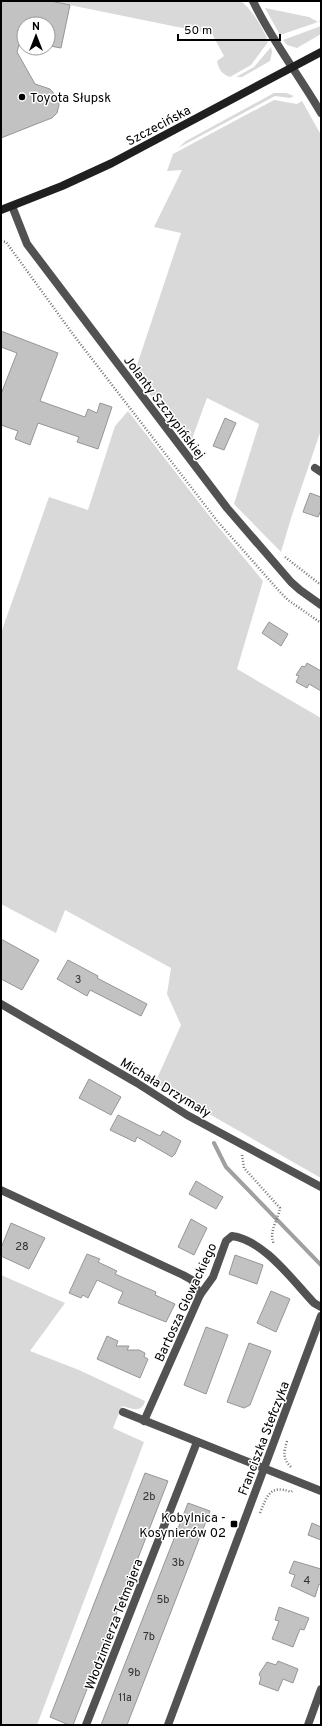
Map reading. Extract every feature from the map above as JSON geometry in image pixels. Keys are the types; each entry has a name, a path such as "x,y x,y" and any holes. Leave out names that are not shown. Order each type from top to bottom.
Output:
{"main road":[{"name":"Szczecińska","path":"1,210 62,186 112,163 321,52"}],"street":[{"path":"253,1 274,41 293,67 321,113"},
{"name":"Jolanty Szczypińskiej","path":"12,206 28,244 227,508 286,576 300,590 321,605"},
{"name":"Michała Drzymały","path":"1,1004 137,1083 186,1115 321,1187"},
{"path":"1,1190 192,1280 200,1296"},
{"name":"Bartosza Głowackiego","path":"144,1421 200,1296 213,1277 226,1241 232,1236 240,1237 261,1248 314,1303 321,1307"},
{"name":"Franciszka Stefczyka","path":"168,1725 321,1316"},
{"path":"123,1412 321,1491"},
{"name":"Włodzimierza Tetmajera","path":"86,1725 197,1442"},
{"path":"308,1725 321,1689"}],"path":[{"path":"1,241 6,242 75,337 232,540 280,592 321,623"},
{"path":"282,555 321,585"},
{"path":"244,1146 242,1155 244,1168 280,1208 275,1225"},
{"path":"259,1515 267,1496 271,1492 284,1490 291,1492 300,1472 292,1468 285,1460 284,1453 288,1438"}],"shaded area":[{"path":"50,1 240,1 257,19 268,42 251,65 230,77 221,71 217,61 224,56 212,34"},
{"path":"265,8 309,17 318,22 321,19 321,21 280,35"},
{"path":"321,26 321,34 297,48 287,45 283,40"},
{"path":"271,47 272,52 270,61 242,77 236,77 254,67"},
{"path":"274,93 286,93 294,96 290,98 275,96 178,148 186,141"},
{"path":"274,100 297,104 302,101 321,135 321,430 281,552 234,504 259,424 207,398 189,447 134,374 181,233 154,227 182,170 167,171 173,154"},
{"path":"128,411 211,518 263,581 237,669 321,718 321,1178 155,1083 181,1025 167,994 171,968 65,910 56,933 1,904 1,633 49,497 88,510 115,426"},
{"path":"1,1275 65,1303 30,1351 79,1370 145,1401 144,1405 139,1409 122,1406 113,1428 144,1442 37,1725 1,1725"}],"building":[{"path":"1,1 50,1 70,5 61,48 56,47 56,16 16,16 16,56 19,56 35,84 50,89 58,98 59,105 57,113 52,118 1,138"},
{"path":"1,331 58,353 40,401 85,417 88,409 97,413 100,403 112,407 98,449 77,442 79,437 38,423 30,445 15,439 18,431 1,425 1,394 17,353 1,347"},
{"path":"225,418 236,423 224,450 213,446"},
{"path":"310,493 321,497 321,510 318,517 303,512"},
{"path":"269,622 288,634 281,646 262,633"},
{"path":"307,663 321,671 321,691 309,684 307,688 296,682 299,676 296,675 302,666 305,667"},
{"path":"1,939 39,960 22,990 1,979"},
{"path":"68,960 98,976 97,978 147,1004 141,1016 90,990 87,996 57,979"},
{"path":"89,1079 121,1097 111,1115 79,1098"},
{"path":"118,1115 160,1136 163,1131 181,1141 175,1154 172,1157 137,1137 135,1142 110,1130"},
{"path":"196,1181 223,1197 216,1209 189,1194"},
{"path":"191,1219 207,1228 194,1255 178,1247"},
{"path":"11,1223 45,1238 29,1269 1,1256 1,1248"},
{"path":"87,1254 100,1259 98,1262 117,1271 115,1274 156,1292 155,1295 175,1304 166,1322 118,1303 123,1292 97,1280 88,1298 83,1295 81,1298 69,1293"},
{"path":"235,1255 263,1265 257,1284 229,1274"},
{"path":"271,1291 290,1299 276,1332 257,1323"},
{"path":"206,1327 228,1335 206,1394 184,1385"},
{"path":"107,1336 118,1341 116,1346 129,1346 127,1350 139,1350 145,1353 144,1357 148,1359 140,1378 97,1359"},
{"path":"249,1343 271,1351 250,1405 244,1408 227,1402"},
{"path":"145,1473 168,1481 73,1725 69,1725 50,1717"},
{"path":"188,1503 210,1511 127,1725 101,1725"},
{"path":"312,1523 321,1527 321,1540 308,1535"},
{"path":"294,1561 321,1569 321,1585 319,1584 315,1597 291,1586 295,1575 289,1573"},
{"path":"279,1607 309,1618 304,1630 300,1629 293,1647 272,1639 279,1621 275,1620"},
{"path":"278,1661 298,1669 293,1683 283,1679 278,1691 259,1684 261,1678 259,1674 267,1662 276,1665"}],"waterway":[{"path":"214,1143 226,1167 321,1265"}],"place":[{"name":"Toyota Słupsk","path":"22,97"},
{"name":"Kobylnica - Kosynierów 02","path":"234,1524"}]}
